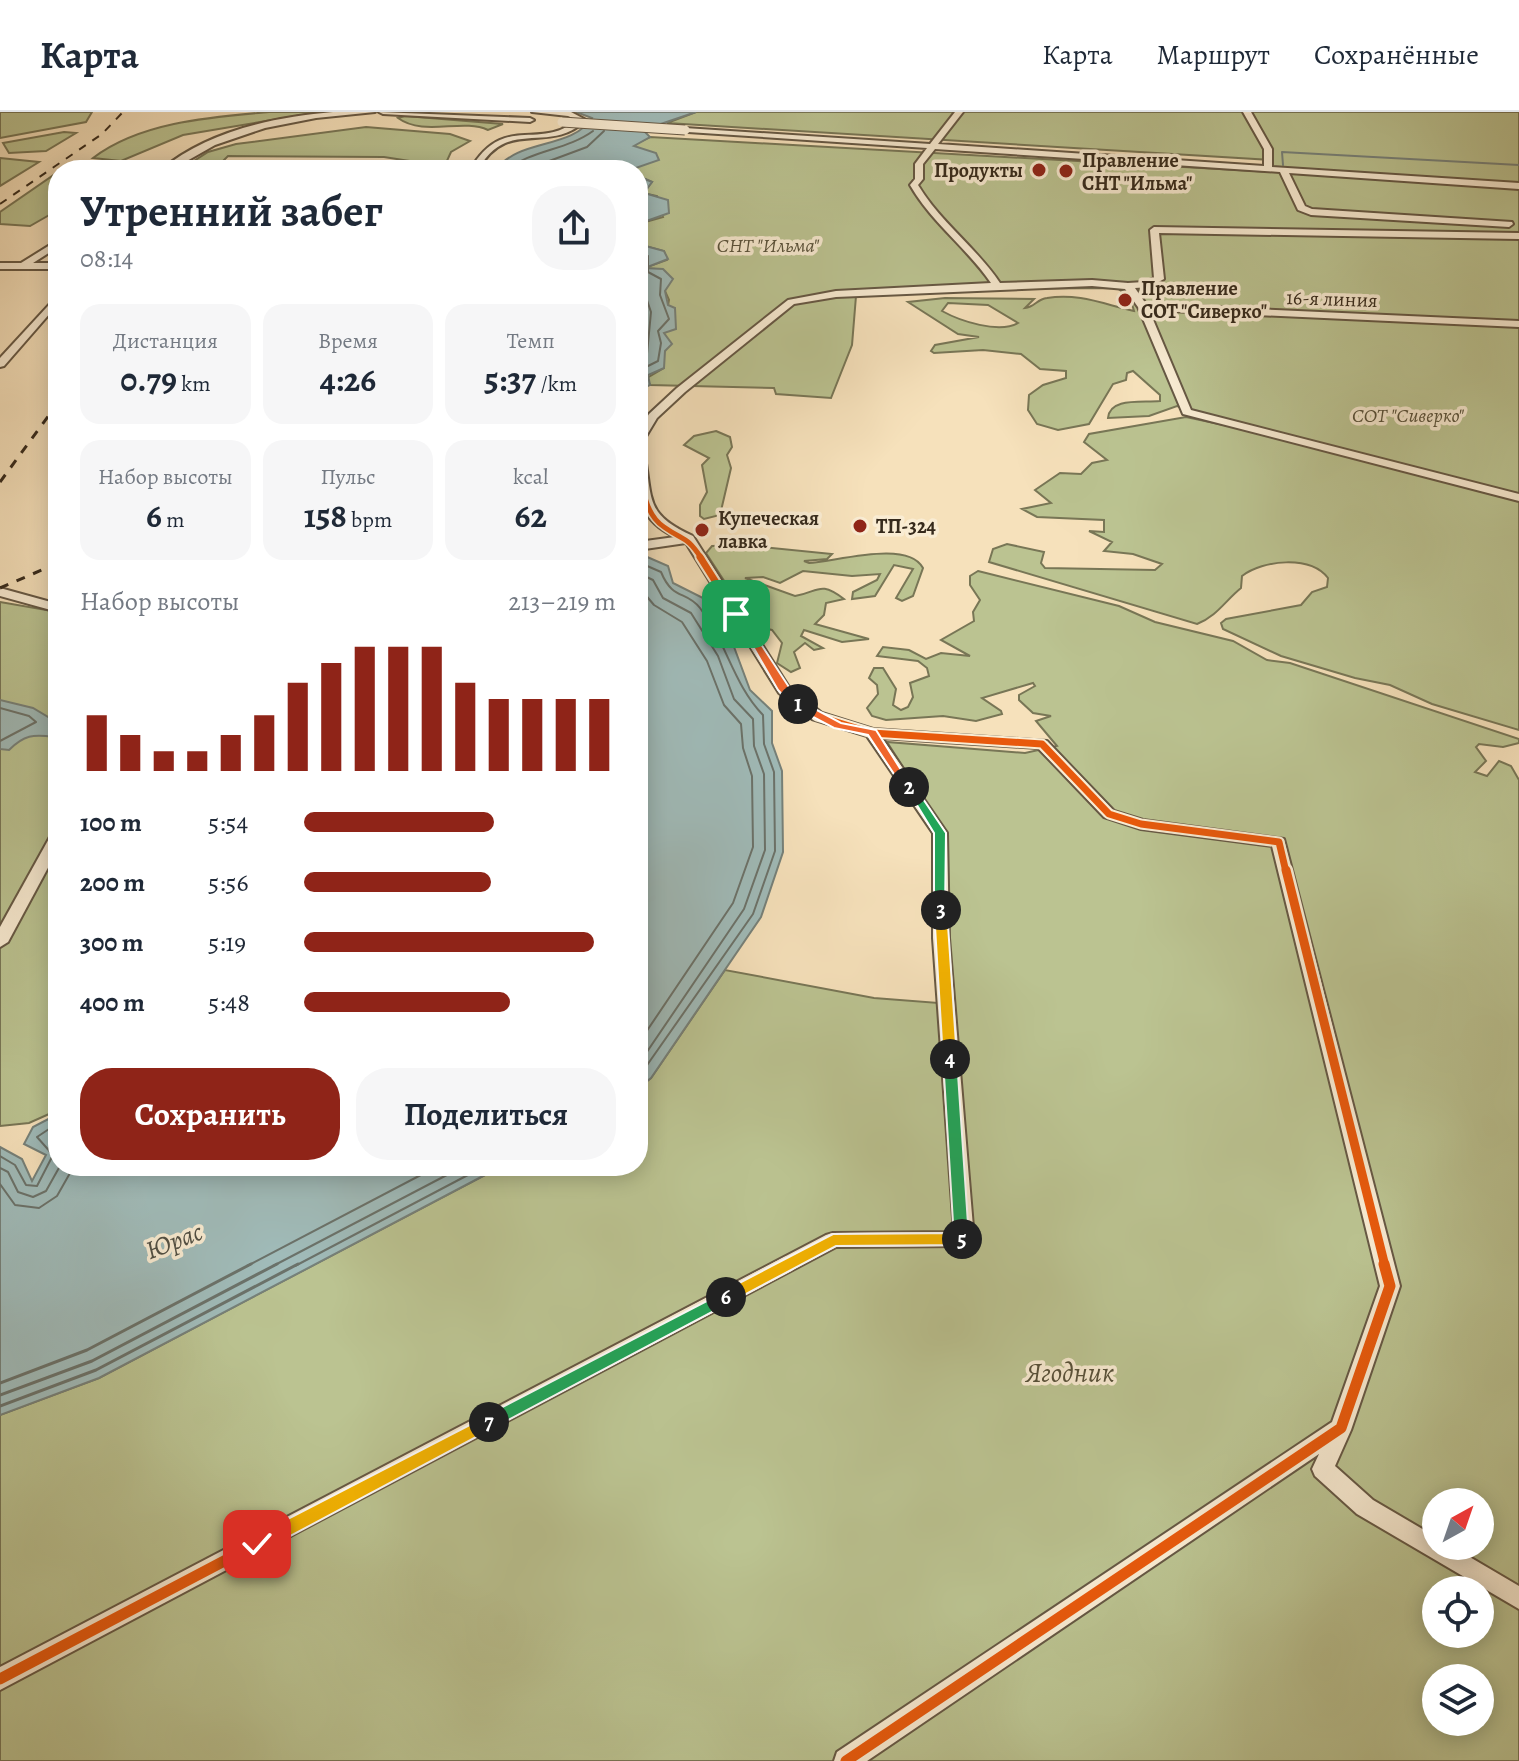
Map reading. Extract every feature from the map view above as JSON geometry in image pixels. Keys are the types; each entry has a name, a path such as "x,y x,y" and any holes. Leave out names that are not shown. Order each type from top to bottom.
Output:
{"street":[{"path":"181,160 202,147 245,130 300,118 371,112"},
{"path":"383,112 1519,186"},
{"path":"478,160 484,144 504,132 566,129 582,120 570,114 536,112"},
{"path":"959,112 919,164 919,179 914,185 920,197 974,254 997,286"},
{"path":"1247,112 1268,149 1268,170"},
{"path":"1284,172 1301,208 1311,212 1519,225"},
{"path":"648,424 681,390 791,302 825,295 997,286 1146,285 1159,279 1154,230 1519,236"},
{"path":"24,265 48,249"},
{"path":"0,266 48,266"},
{"path":"1128,286 1143,307 1187,412 1519,498"},
{"name":"16-я линия","path":"1143,307 1519,324"},
{"path":"0,364 48,309"},
{"path":"648,506 649,512 663,527 689,539 784,690 817,716 872,733 1042,744 1109,814 1141,824 1279,842 1390,1286 1341,1428 1323,1469 1365,1507 1519,1598"},
{"path":"648,545 689,539"},
{"path":"0,592 48,605"},
{"path":"0,1679 833,1240 964,1239 941,938 940,833 872,733"},
{"path":"0,942 48,853"},
{"path":"846,1761 1341,1428"}],"green space":[{"path":"0,112 92,112 86,122 0,138"},
{"path":"269,112 319,112 183,135 123,160 93,158 132,136 200,119"},
{"path":"696,112 1519,112 1519,730 1432,704 1390,685 1281,656 1223,629 1221,623 1226,619 1301,605 1312,592 1327,587 1328,578 1310,566 1286,562 1251,571 1242,576 1241,588 1215,613 1197,624 989,562 993,549 1007,544 1044,552 1041,563 1045,568 1155,570 1162,564 1133,554 1104,551 1112,542 1089,531 1104,532 1104,520 1037,517 1022,509 1051,503 1035,490 1060,473 1081,474 1092,463 1107,460 1084,442 1089,434 1186,417 1252,431 1177,406 1149,416 1108,418 1110,411 1121,404 1160,401 1160,395 1133,371 1127,373 1126,380 1113,384 1089,424 1058,430 1037,424 1028,410 1029,395 1043,385 1066,378 1066,371 1040,369 1021,354 983,350 934,353 931,351 935,345 979,337 958,334 908,302 945,298 1034,299 1025,308 1044,299 1070,297 1134,311 1130,297 1117,288 999,289 856,296 852,345 831,398 776,394 774,388 650,385 648,380 664,368 663,333 669,300 655,269 648,268 667,260 664,251 648,247 648,221 663,217 657,196 648,194 652,182 648,180 648,160 637,160 633,145 650,137 1273,172 1271,160 667,123","holes":["948,303 988,305 1018,323 990,327 942,311"]},
{"path":"398,118 503,124 488,130 467,126 431,127"},
{"path":"366,127 450,134 470,141 451,152 447,160 228,156 224,160 196,160 208,152 236,144"},
{"path":"64,132 76,133 46,151 9,153 3,143"},
{"path":"0,158 39,162 0,186"},
{"path":"48,179 48,216 30,226 0,224 0,212"},
{"path":"716,431 730,437 732,447 727,455 731,468 720,515 704,519 700,516 700,505 707,492 702,465 709,458 684,445 694,436"},
{"path":"741,545 832,554 827,559 804,561 809,563 887,553 915,559 923,568 913,596 902,601 896,598 913,569 894,565 875,596 852,599 853,592 877,580 880,574 852,576 803,571 780,583 763,577 745,578 795,596 819,589 829,590 844,599 826,603 824,615 815,624 869,639 842,642 804,630 801,636 823,648 814,650 805,643 794,652 800,668 791,672 777,663 782,643 772,630 758,627 749,619 706,553 712,546"},
{"name":"Ягодник","path":"978,571 1119,606 1155,622 1233,641 1267,660 1290,663 1519,739 1519,743 1503,747 1479,744 1476,747 1486,761 1475,772 1487,776 1499,761 1511,766 1519,780 1519,1761 0,1761 0,1415 99,1378 483,1176 648,1176 648,1080 725,970 874,998 951,1004 945,832 887,742 1025,753 1057,746 1036,721 1051,716 1033,713 1019,700 1019,695 1035,686 1033,683 982,698 1002,714 976,721 943,716 886,720 872,716 867,708 878,694 877,685 869,678 874,668 883,668 896,689 893,705 901,710 908,707 913,697 910,683 929,676 927,668 918,661 877,656 883,647 909,650 926,659 941,653 970,656 941,640 974,621 973,612 980,600 970,585 970,576"},
{"path":"0,602 48,610 48,1114 29,1123 0,1126"}],"water":[{"path":"576,112 696,112 643,130 650,137 634,146 656,153 659,160 648,164 648,160 506,160 571,135 592,118"},
{"path":"648,194 668,200 669,213 648,220"},
{"path":"648,247 664,251 668,259 648,267"},
{"path":"648,268 663,269 673,279 665,291 668,305 675,308 676,329 664,333 672,344 665,351 664,368 648,375"},
{"path":"648,557 668,566 673,583 703,598 734,647 750,690 772,711 772,743 782,771 783,852 761,917 648,1080"},
{"path":"0,700 33,708 48,717 48,737 29,737 9,750 0,749"},
{"name":"Юрас","path":"48,1119 48,1176 483,1176 99,1378 0,1415 0,1147 22,1159 32,1181 46,1155 24,1144 33,1127"}],"waterway":[{"path":"1283,165 1282,152 1519,165"}],"railway":[{"path":"64,160 102,134 123,112"},
{"path":"0,204 48,171"},
{"path":"0,482 48,417"},
{"path":"0,588 48,567"}],"cycle path":[{"path":"648,506 649,512 663,527 689,539 784,690 817,716 872,733 1042,744 1109,814 1141,824 1279,842 1390,1286 1341,1428 846,1761"},
{"path":"0,1679 833,1240 964,1239 941,938 940,833 872,733"}],"place":[{"name":"Продукты","path":"1039,170"},
{"name":"Правление СНТ \"Ильма\"","path":"1066,171"},
{"name":"Правление СОТ \"Сиверко\"","path":"1125,300"},
{"name":"ТП-324","path":"860,526"},
{"name":"Купеческая лавка","path":"702,530"}],"route":[{"path":"257,1544 833,1240 964,1239 941,938 940,833 872,733 838,725 799,705 784,690 736,614"}],"park label":[{"name":"СНТ \"Ильма\"","path":"768,245"},
{"name":"СОТ \"Сиверко\"","path":"1408,415"}]}
